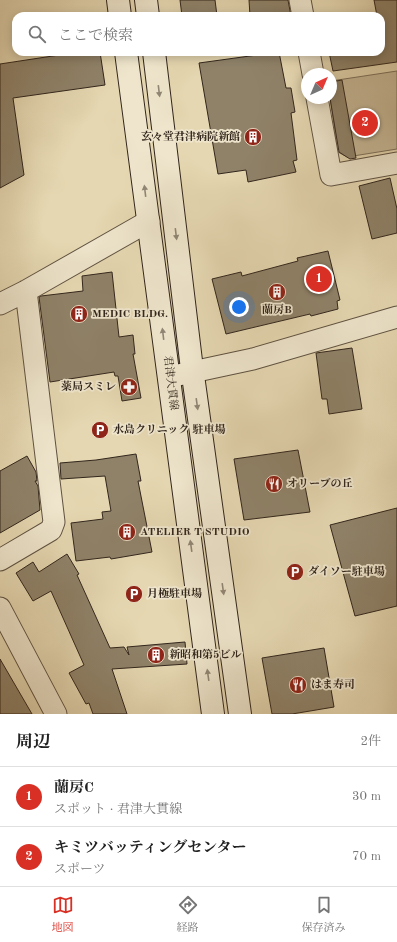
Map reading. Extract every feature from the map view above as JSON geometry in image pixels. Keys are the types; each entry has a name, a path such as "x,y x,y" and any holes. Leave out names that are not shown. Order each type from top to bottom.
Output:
{"main road":[{"path":"118,0 120,12"},
{"path":"146,0 148,12"},
{"name":"君津大貫線","path":"127,56 213,714"},
{"path":"154,56 193,373 240,714"}],"street":[{"path":"300,0 302,12"},
{"path":"310,56 312,68"},
{"path":"318,104 331,175 397,163"},
{"path":"0,304 26,291 149,221"},
{"path":"0,560 51,530 54,522 26,291"},
{"path":"169,377 253,359 397,317"},
{"path":"0,608 56,714"}],"shaded area":[{"path":"397,71 397,149 347,157 338,152 331,104 337,104 337,80"}],"building":[{"path":"180,0 215,0 216,12 182,12"},
{"path":"249,0 288,0 290,12 250,12"},
{"path":"374,0 397,0 397,62 337,70 337,68 332,68 330,56 385,56 385,12 376,12"},
{"path":"53,56 101,56 105,85 13,98 24,175 0,188 0,64"},
{"name":"玄々堂君津病院新館","path":"250,56 280,56 286,88 291,88 295,112 291,113 297,160 293,161 296,172 248,182 246,170 218,174 199,63"},
{"path":"342,80 356,158 350,159 339,152 331,104 337,104 337,81"},
{"path":"390,178 397,209 397,233 372,239 359,186"},
{"path":"328,251 340,300 337,301 338,309 311,316 310,314 226,334 212,279 241,272 242,276 298,261 297,258"},
{"path":"112,272 119,337 133,335 135,354 133,354 141,398 122,401 118,376 115,376 114,372 50,382 39,297 83,291 82,276"},
{"path":"352,348 362,409 329,414 327,399 322,399 316,353"},
{"path":"298,450 310,512 244,520 234,459"},
{"path":"136,454 141,481 138,481 152,552 111,559 110,557 76,561 71,523 103,519 102,512 111,511 105,476 61,479 60,463 96,460"},
{"path":"27,456 36,472 37,481 35,481 38,486 40,510 0,533 0,471"},
{"path":"397,508 397,606 355,616 330,525"},
{"path":"67,554 79,574 77,575 110,648 124,647 129,655 127,647 185,642 187,664 112,669 127,714 93,714 89,703 86,704 69,673 84,665 51,591 33,601 16,573 33,562 39,572"},
{"path":"324,648 334,707 292,714 272,714 262,658"},
{"path":"0,659 32,714 0,714"}],"place":[{"name":"キミツバッティングセンター","path":"365,123"},
{"name":"玄々堂君津病院新館","path":"253,137"},
{"name":"蘭房C","path":"319,279"},
{"name":"蘭房B","path":"277,292"},
{"name":"MEDIC BLDG.","path":"79,314"},
{"name":"薬局スミレ","path":"129,387"},
{"name":"水島クリニック 駐車場","path":"100,430"},
{"name":"オリーブの丘","path":"274,484"},
{"name":"ATELIER T STUDIO","path":"127,532"},
{"name":"ダイソー駐車場","path":"295,572"},
{"name":"月極駐車場","path":"134,594"},
{"name":"新昭和第5ビル","path":"156,655"},
{"name":"はま寿司","path":"298,685"}]}
